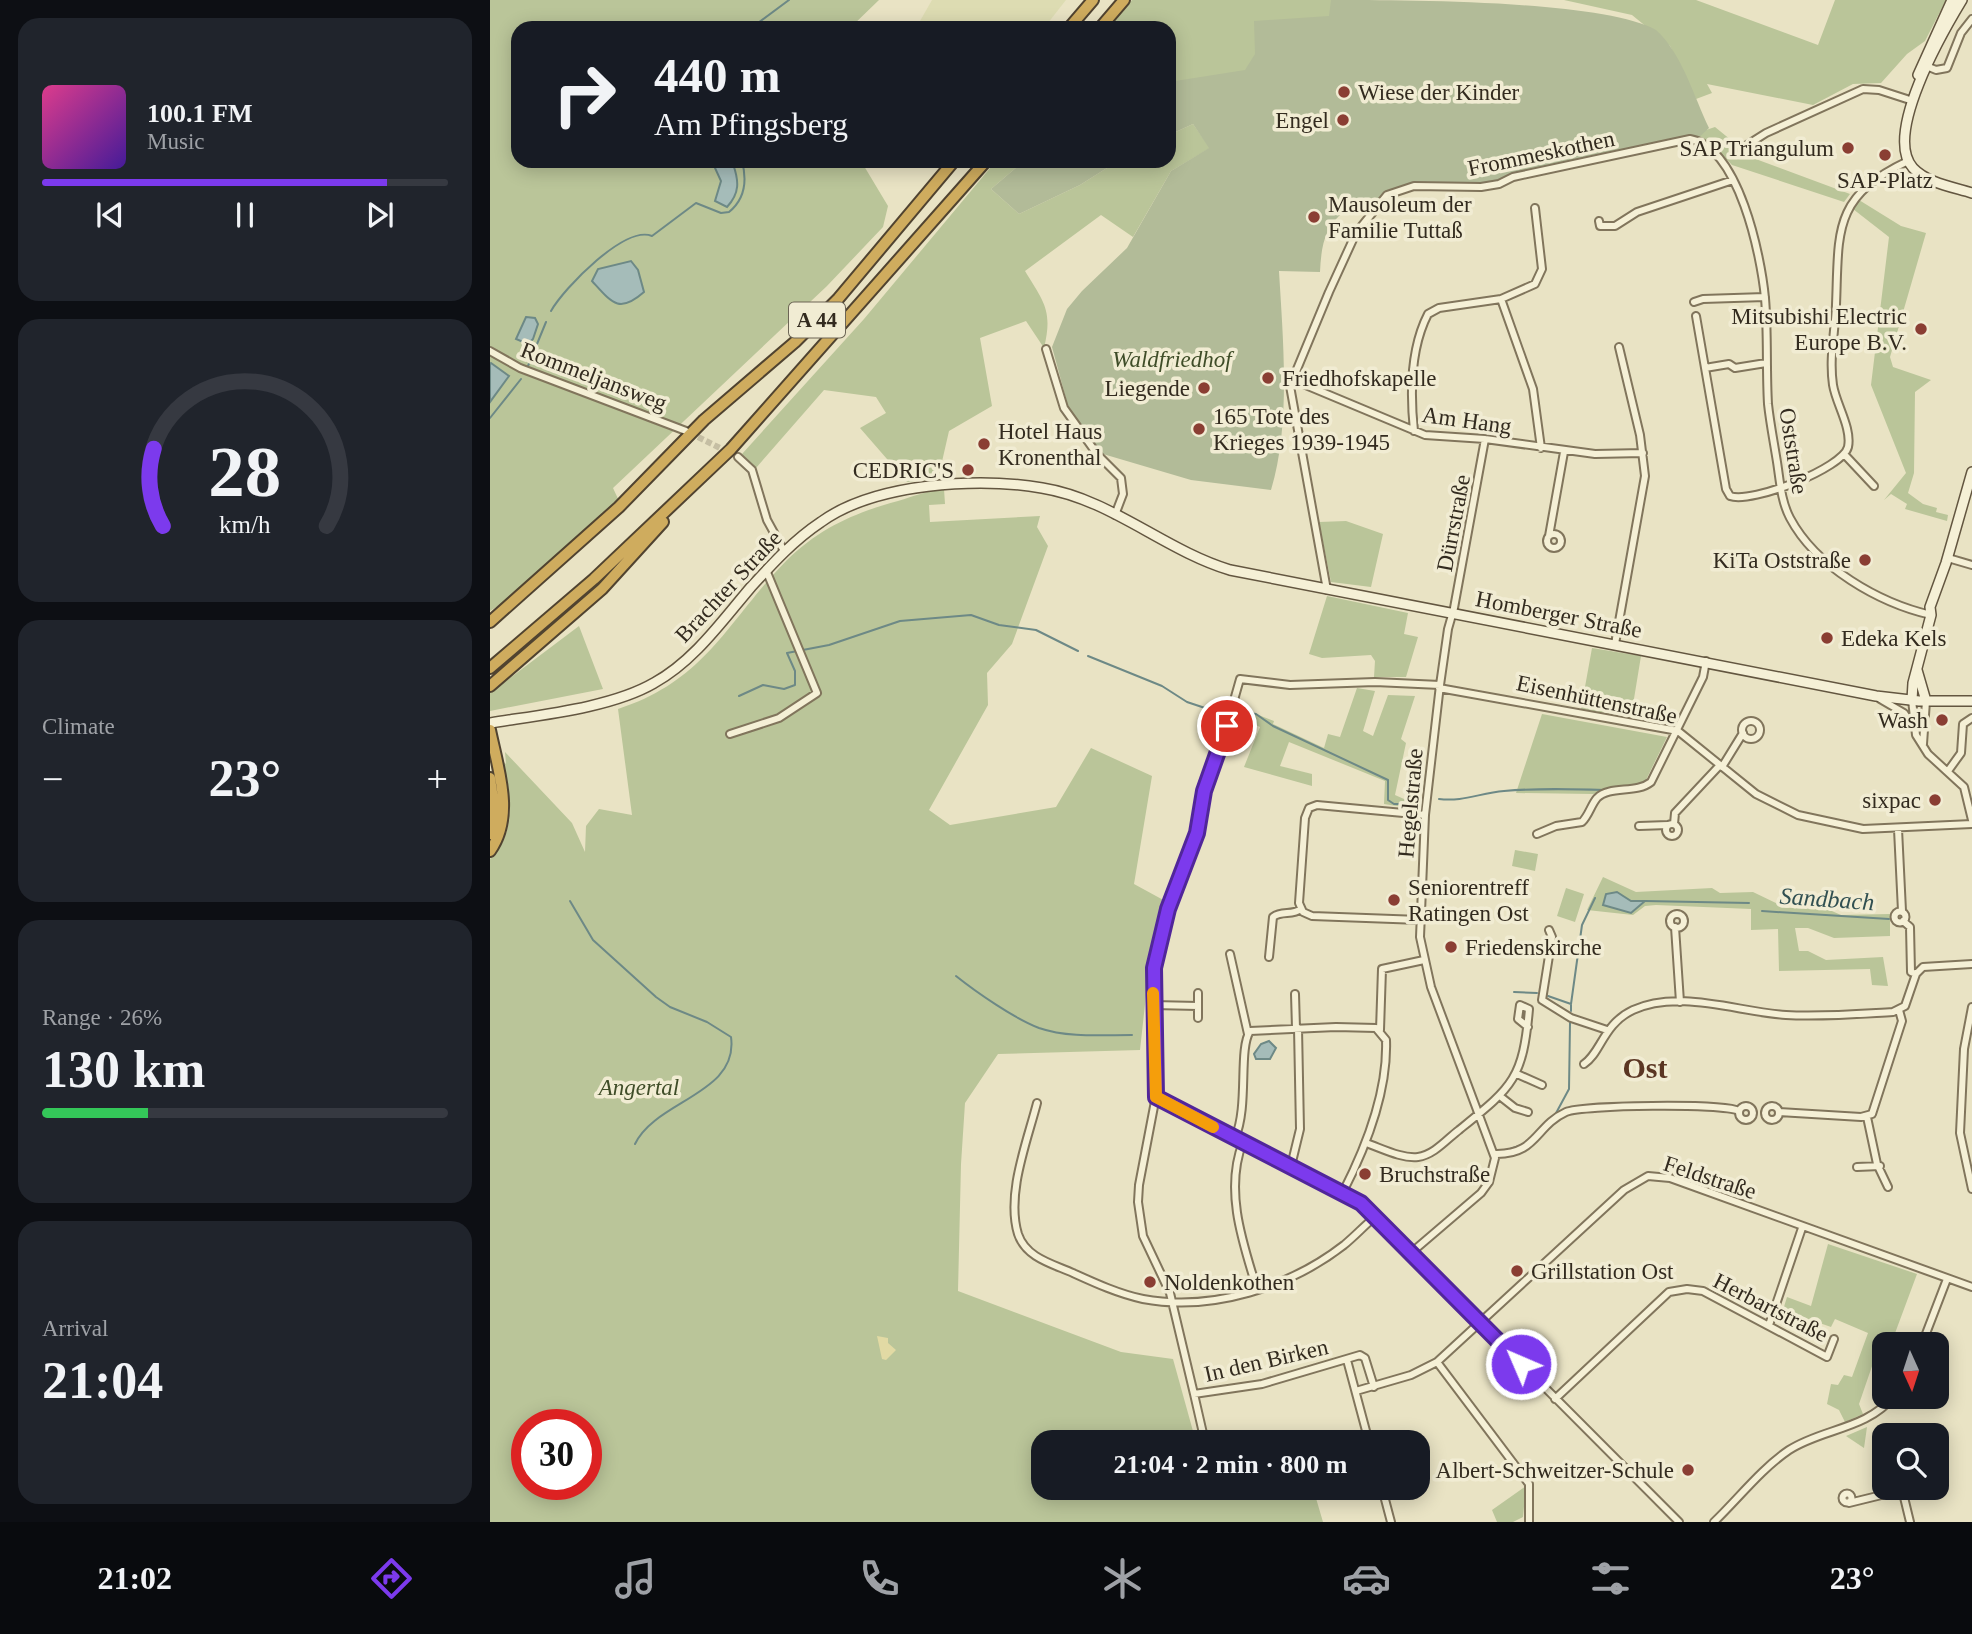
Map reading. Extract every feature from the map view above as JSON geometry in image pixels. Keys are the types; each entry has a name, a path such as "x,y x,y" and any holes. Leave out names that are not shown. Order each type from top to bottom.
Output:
{"highway":[{"path":"1075,21 1093,0"},
{"path":"1106,21 1124,0"},
{"name":"A 44","path":"490,622 619,507 704,421 795,342 838,299 948,168"},
{"name":"A 44","path":"490,668 594,579 689,490 824,347 980,168"},
{"path":"490,686 602,589 652,537 689,490"},
{"path":"490,615 516,599"},
{"path":"490,730 504,810 500,832 490,851"},
{"path":"490,778 495,812 490,834"}],"main road":[{"path":"1952,0 1925,66 1903,137 1908,161 1924,177 1972,193"},
{"path":"1925,66 1962,0"},
{"path":"1912,700 1931,615 1930,607 1947,560 1972,472"},
{"name":"Brachter Straße","path":"490,723 608,701 655,683 699,646 784,551 822,520 848,507 898,492 974,484 1041,488 1083,498 1148,532"},
{"name":"Homberger Straße","path":"1148,532 1213,565 1327,590 1876,696 1926,701 1972,701"},
{"path":"1917,670 1926,701"}],"street":[{"path":"1925,66 1940,70 1947,68 1961,33 1972,19"},
{"path":"1747,145 1766,133 1863,89 1879,90 1913,101"},
{"name":"Frommeskothen","path":"1291,379 1356,233 1387,195 1414,186 1461,188 1499,184 1513,177 1678,141 1702,142"},
{"name":"Oststraße","path":"1702,142 1721,158 1734,180 1761,266 1765,297 1768,408 1781,490 1793,524 1835,568 1878,597 1931,615"},
{"path":"1844,454 1847,437 1833,386 1831,359 1839,233 1847,211 1858,194 1908,161"},
{"path":"1599,221 1601,226 1615,226 1637,212 1734,180"},
{"path":"1414,431 1411,399 1414,366 1428,314 1439,308 1501,299 1526,289 1540,277 1542,269 1535,208"},
{"path":"1694,302 1703,299 1765,297"},
{"path":"1501,299 1533,389 1541,449"},
{"path":"1696,316 1727,493 1738,498 1781,490 1844,454"},
{"path":"1615,644 1643,499 1643,453 1619,347"},
{"path":"1046,349 1064,408 1097,454 1121,478 1124,494 1115,515"},
{"name":"Rommeljansweg","path":"490,351 520,368 686,431"},
{"path":"1705,368 1729,365 1735,368 1766,363"},
{"path":"1291,379 1290,394 1327,590"},
{"name":"Am Hang","path":"1291,379 1414,431 1438,437 1485,439 1564,452 1611,455 1643,453"},
{"name":"Dürrstraße","path":"1453,614 1485,439"},
{"path":"1549,536 1564,452"},
{"path":"1844,454 1874,486"},
{"path":"738,457 752,470 767,520 784,551"},
{"path":"1947,560 1972,565"},
{"path":"730,734 779,718 817,694 771,575 766,570"},
{"name":"Hegelstraße","path":"1453,614 1439,686 1425,816 1420,920 1423,961 1495,1154"},
{"path":"1538,834 1582,822 1596,799 1604,794 1647,785 1678,731 1703,677 1706,662"},
{"name":"Eisenhüttenstraße","path":"1240,678 1289,685 1375,682 1439,686 1678,731 1758,795 1794,814 1863,829 1898,829 1972,822"},
{"name":"In den Birken","path":"1202,1430 1172,1301 1143,1236 1138,1202 1156,1097 1154,968 1168,909 1197,833 1200,802 1223,739 1235,686 1240,678"},
{"path":"1876,696 1904,713 1923,746 1964,787 1972,822"},
{"path":"1912,700 1914,728"},
{"path":"1923,746 1921,728 1926,701"},
{"path":"1948,771 1961,753 1963,724 1972,718"},
{"path":"1639,826 1671,824 1675,813 1721,766 1742,733"},
{"path":"1269,957 1273,917 1279,913 1295,914 1301,909 1305,818 1309,808 1317,805 1425,816"},
{"path":"1898,829 1902,911 1896,913 1894,918 1910,927 1911,972 1916,974"},
{"path":"1301,909 1312,916 1420,920"},
{"path":"1675,927 1680,1002"},
{"path":"1549,930 1552,937 1542,1000 1571,1018 1607,1030"},
{"path":"1230,954 1248,1034 1242,1119 1235,1138"},
{"path":"1343,1192 1366,1143 1386,1046 1380,1030 1382,969 1423,961"},
{"path":"1584,1064 1607,1030 1630,1012 1648,1004 1680,1002 1788,1015 1899,1010 1905,1006 1916,974 1928,965 1972,964"},
{"path":"1198,993 1198,1018"},
{"path":"1291,1166 1300,1129 1295,994"},
{"path":"1153,1005 1198,1006"},
{"path":"1972,1007 1964,1049 1960,1133 1972,1189"},
{"path":"1739,1111 1739,1116 1746,1120 1773,1106 1779,1112 1867,1116 1876,1107 1902,1021 1899,1010"},
{"path":"1366,1143 1410,1157 1424,1156 1501,1097 1517,1074 1528,1027"},
{"path":"1248,1034 1255,1030 1297,1028 1380,1030"},
{"path":"1517,1074 1542,1085"},
{"path":"1156,1097 1343,1192 1376,1216 1679,1522"},
{"path":"1501,1097 1515,1108 1528,1112"},
{"path":"1037,1103 1017,1191 1018,1233 1025,1248 1041,1259 1120,1293 1145,1299 1210,1300 1257,1289 1310,1267 1344,1244 1376,1216"},
{"path":"1412,1252 1485,1188 1494,1168 1495,1154 1524,1150 1569,1111 1689,1105 1730,1107 1739,1111"},
{"path":"1739,1111 1747,1105 1772,1121 1779,1112"},
{"path":"1867,1116 1888,1187"},
{"path":"1243,1142 1237,1174 1237,1212 1242,1243 1257,1289"},
{"path":"1857,1167 1880,1166"},
{"name":"Feldstraße","path":"1480,1322 1623,1190 1648,1176 1670,1178 1802,1228 1972,1287"},
{"path":"1769,1325 1802,1228"},
{"path":"1927,1332 1947,1279"},
{"name":"Herbartstraße","path":"1555,1399 1669,1292 1687,1289 1703,1291 1827,1357 1835,1339"},
{"path":"1356,1391 1411,1375 1437,1362 1480,1322"},
{"name":"In den Birken","path":"1194,1394 1262,1384 1363,1355 1374,1387"},
{"name":"In den Birken","path":"1347,1360 1366,1430"},
{"path":"1437,1362 1529,1484 1530,1522"},
{"path":"1714,1522 1789,1450 1856,1425 1881,1409"},
{"path":"1849,1503 1872,1497"},
{"path":"1385,1500 1391,1522"},
{"path":"1907,1500 1910,1522"}],"green space":[{"path":"490,0 879,0 857,21 511,21 511,168 865,168 888,206 883,227 827,286 613,488 620,503 506,601 490,611"},
{"path":"932,0 1066,0 1050,21 920,21"},
{"path":"1132,0 1335,0 1331,51 1251,74 1176,87 1176,21 1113,21"},
{"name":"Waldfriedhof","path":"1331,0 1405,0 1549,7 1630,20 1656,30 1665,40 1687,76 1709,128 1696,140 1513,177 1499,185 1414,186 1344,212 1328,231 1320,272 1279,271 1284,353 1283,410 1281,438 1271,490 1191,480 1103,454 1082,432 1068,406 1052,347 1067,309 1127,248 1171,171 1209,148 1193,124 1176,132 1176,81 1245,70 1255,54 1254,21 1329,16"},
{"path":"1564,0 1696,0 1818,45 1835,0 1946,0 1925,41 1907,54 1881,83 1853,84 1813,105 1707,84 1712,93 1696,99 1670,46 1632,15"},
{"path":"1193,124 1210,148 1171,171 1133,237 1101,215 1025,271 1045,307 1048,325 1044,348 1026,321 980,338 992,406 949,431 938,479 907,482 860,428 886,413 876,397 824,390 756,468 742,454 864,319 990,168 1016,168 991,189 1019,214 1080,185 1107,168 1176,168 1176,132"},
{"path":"1715,127 1753,158 1850,194 1844,202 1732,165 1709,141 1696,140 1703,131"},
{"path":"1016,168 1107,168 1080,185 1019,214 991,189"},
{"path":"1859,200 1901,226 1926,233 1890,357 1893,367 1931,380 1915,392 1914,473 1908,493 1923,504 1937,508 1936,512 1948,515 1947,521 1905,509 1907,504 1891,494 1884,500 1906,473 1871,385 1889,237 1853,209"},
{"name":"Angertal","path":"944,489 945,504 929,505 930,522 1040,516 1037,527 1048,546 1012,644 987,673 988,705 929,810 950,825 1056,807 1091,748 1152,776 1134,884 1167,902 1149,968 1140,1050 998,1054 965,1103 958,1291 1121,1352 1173,1359 1193,1430 1031,1430 1031,1500 1317,1500 1323,1522 490,1522 490,859 499,848 508,824 509,799 501,760 506,764 505,752 572,823 585,852 586,826 599,809 632,815 618,709 648,697 674,682 695,665 787,560 812,539 838,523 867,511"},
{"path":"1346,521 1383,534 1371,587 1331,582 1319,522"},
{"path":"1327,596 1408,613 1404,634 1418,637 1406,677 1374,677 1375,661 1371,655 1322,658 1309,654"},
{"path":"579,626 603,689 490,711 490,693"},
{"path":"1592,648 1641,656 1631,717 1581,709"},
{"path":"1357,688 1375,691 1363,731 1373,736 1388,695 1415,696 1401,739 1406,743 1395,795 1413,803 1416,809 1384,804 1385,781 1289,742 1280,766 1312,774 1312,786 1244,767 1260,727 1236,716 1238,707 1274,721 1273,724 1324,748 1328,734 1340,737"},
{"path":"1542,714 1667,737 1644,784 1593,794 1516,793"},
{"path":"1515,850 1538,854 1535,871 1512,866"},
{"path":"1603,877 1636,892 1712,888 1720,893 1753,892 1786,908 1825,908 1841,915 1890,914 1890,936 1834,938 1808,928 1795,928 1799,951 1808,951 1826,960 1883,957 1888,986 1872,985 1870,969 1779,971 1778,929 1751,930 1751,909 1656,905 1645,906 1633,915 1587,910"},
{"path":"1566,888 1584,894 1575,922 1557,916"},
{"path":"1828,1244 1917,1274 1895,1332 1872,1332 1872,1366 1859,1404 1863,1414 1845,1422 1839,1410 1827,1404 1831,1384 1838,1385 1844,1375 1852,1377 1868,1333 1835,1319 1831,1327 1783,1310 1787,1297 1811,1306"},
{"path":"1867,1427 1864,1448 1846,1436"},
{"path":"1526,1486 1523,1517 1513,1522 1497,1522 1492,1510"}],"sand":[{"path":"877,1336 888,1338 888,1343 896,1350 886,1360 882,1359"}],"water":[{"path":"715,168 734,168 736,192 727,207 715,201 721,181"},
{"path":"631,261 638,270 644,292 628,303 616,303 592,281 598,269"},
{"path":"526,317 535,318 538,324 533,339 528,344 516,339"},
{"path":"490,364 509,376 490,402"},
{"path":"1617,892 1631,901 1645,901 1631,913 1603,905 1606,894"},
{"path":"1269,1041 1276,1048 1270,1059 1256,1059 1254,1054 1261,1044"}],"waterway":[{"path":"760,21 789,0"},
{"path":"551,311 582,274 627,240 640,235 652,236 696,203 721,213 729,212 743,189 743,168"},
{"path":"528,366 546,322"},
{"path":"490,418 521,379"},
{"path":"739,696 763,685 784,689 795,685 795,671 787,653 829,645 900,621 971,615 999,625 1036,630 1078,651"},
{"path":"1088,656 1162,686 1187,702 1223,710"},
{"path":"1242,712 1256,714 1273,726 1388,780 1388,800 1394,804 1414,804"},
{"path":"1439,799 1517,790 1608,790"},
{"path":"1548,996 1571,1004 1582,925 1595,898"},
{"path":"570,901 593,940 656,997 670,1007 707,1022 731,1037 730,1056 722,1072 710,1084 645,1129 635,1144"},
{"name":"Sandbach","path":"1645,901 1749,903"},
{"name":"Sandbach","path":"1762,911 1889,919"},
{"path":"956,976 1007,1012 1039,1028 1073,1035 1132,1035"},
{"path":"1514,992 1537,993"},
{"path":"1571,1005 1571,1011"},
{"path":"1555,1115 1569,1089 1570,1023"},
{"path":"1504,1151 1522,1145"}],"tunnel":[{"path":"690,433 738,457"}],"slow traffic":[{"path":"1153,993 1156,1097 1213,1127"}],"place":[{"name":"Wiese der Kinder","path":"1344,92"},
{"name":"Engel","path":"1343,120"},
{"name":"SAP Triangulum","path":"1848,148"},
{"name":"SAP-Platz","path":"1885,155"},
{"name":"Mausoleum der Familie Tuttaß","path":"1314,217"},
{"name":"Mitsubishi Electric Europe B.V.","path":"1921,329"},
{"name":"Friedhofskapelle","path":"1268,378"},
{"name":"Liegende","path":"1204,388"},
{"name":"165 Tote des Krieges 1939-1945","path":"1199,429"},
{"name":"Hotel Haus Kronenthal","path":"984,444"},
{"name":"CEDRIC'S","path":"968,470"},
{"name":"KiTa Oststraße","path":"1865,560"},
{"name":"Edeka Kels","path":"1827,638"},
{"name":"Wash","path":"1942,720"},
{"name":"sixpac","path":"1935,800"},
{"name":"Seniorentreff Ratingen Ost","path":"1394,900"},
{"name":"Friedenskirche","path":"1451,947"},
{"name":"Bruchstraße","path":"1365,1174"},
{"name":"Grillstation Ost","path":"1517,1271"},
{"name":"Noldenkothen","path":"1150,1282"},
{"name":"Albert-Schweitzer-Schule","path":"1688,1470"}],"district":[{"name":"Ost","path":"1645,1068"}],"route":[{"path":"1227,726 1200,802 1197,833 1168,909 1154,968 1156,1097 1361,1203 1521,1364"}]}
